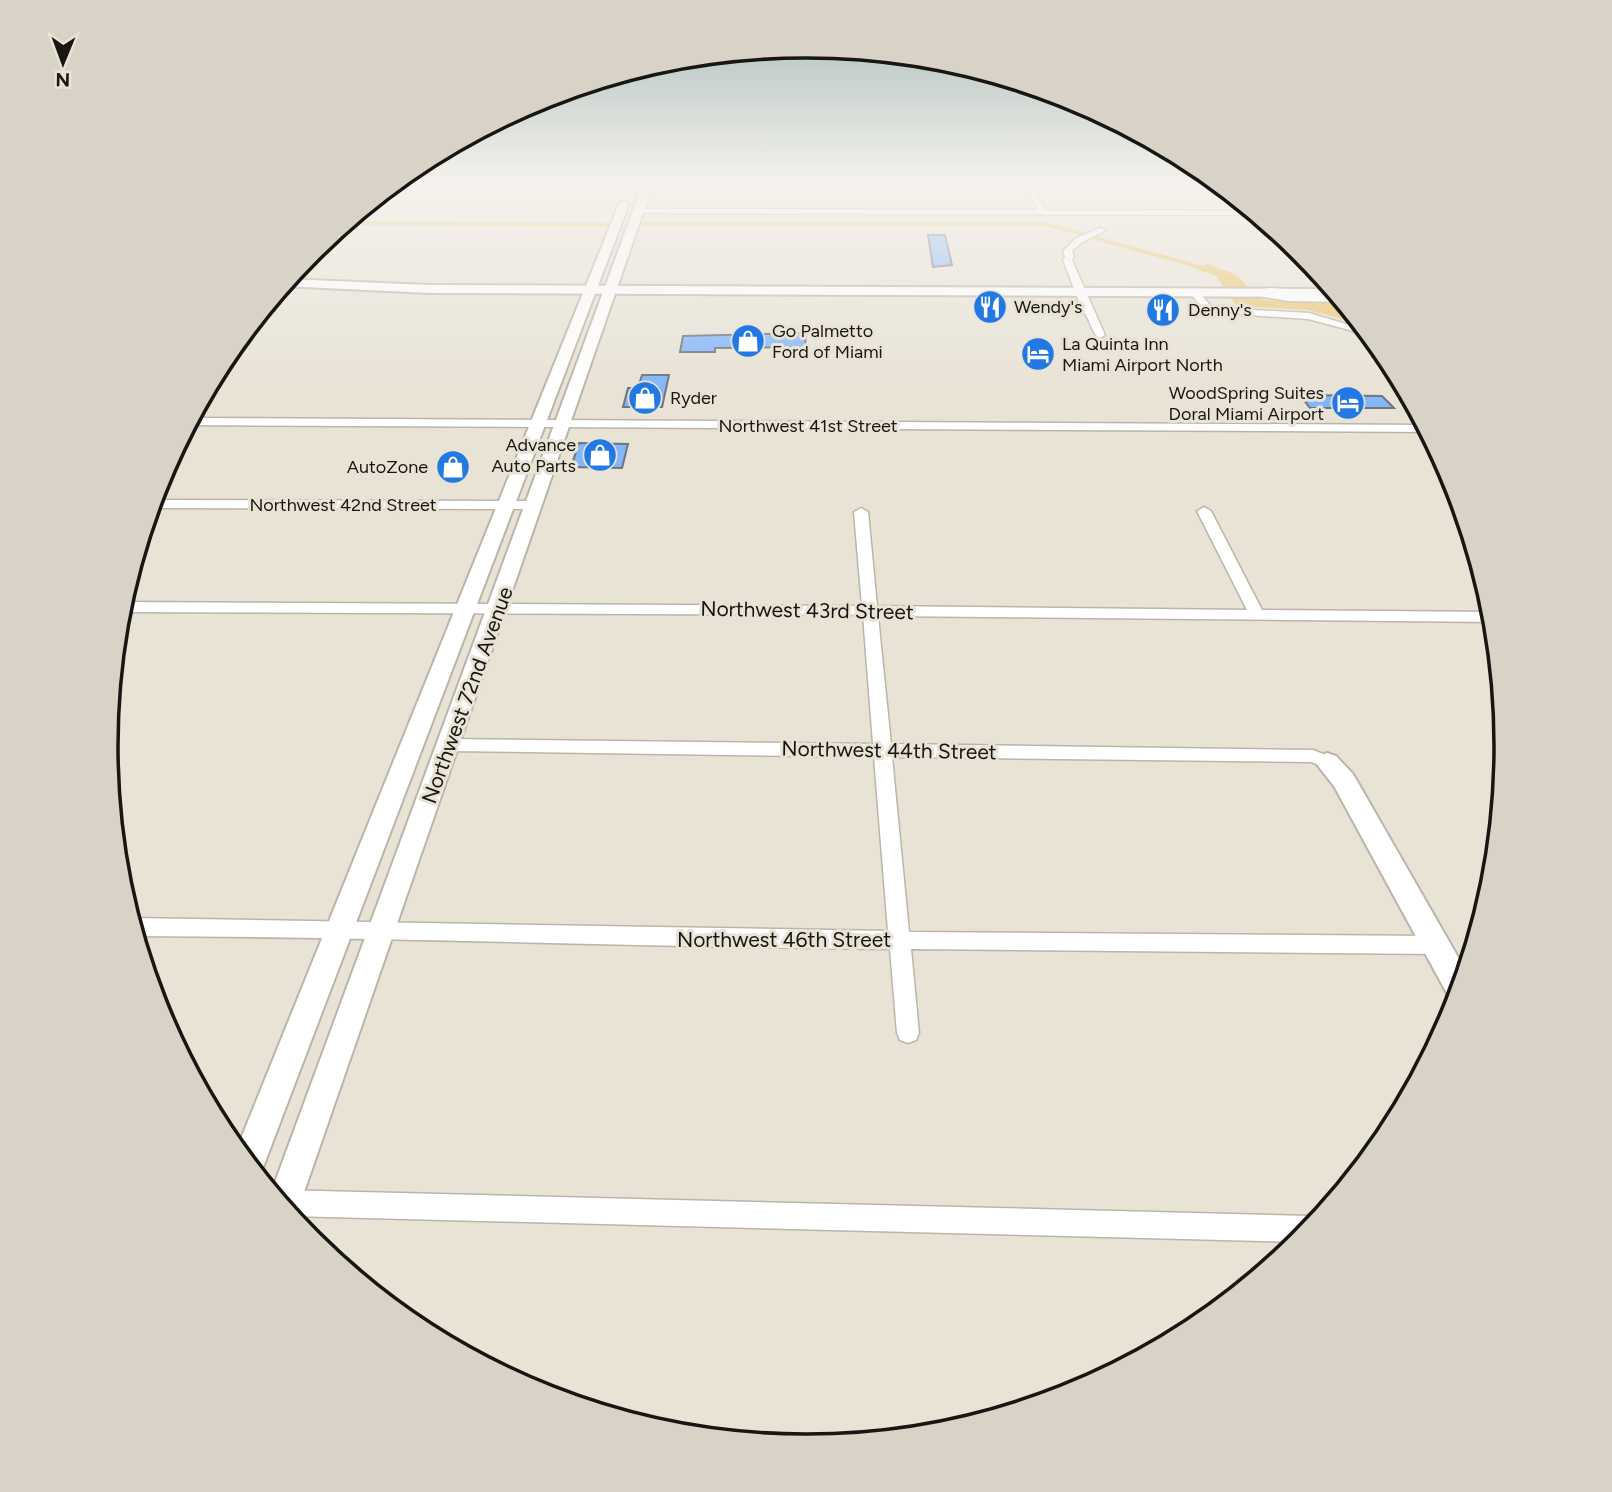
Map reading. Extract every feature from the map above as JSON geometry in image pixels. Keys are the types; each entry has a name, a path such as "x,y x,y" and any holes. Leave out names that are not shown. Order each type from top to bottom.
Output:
{"highway":[{"path":"1290,285 1314,282"},
{"path":"1269,293 1328,298"}],"main road":[{"name":"Northwest 72nd Avenue","path":"252,1154 606,251"},
{"name":"Northwest 72nd Avenue","path":"286,1197 383,932 624,251"},
{"path":"303,277 592,285"},
{"path":"297,284 360,287 612,285 1221,289 1269,293 1324,293"},
{"path":"1082,288 1194,292 1249,285 1317,285"},
{"path":"405,765 419,754 449,745"},
{"path":"1327,762 1344,780 1454,977"}],"street":[{"path":"1067,251 1070,257 1067,260 1082,288 1087,312 1092,314 1100,335"},
{"path":"1194,292 1207,307 1220,312 1309,316 1354,329"},
{"name":"Northwest 41st Street","path":"199,422 1416,429"},
{"name":"Northwest 42nd Street","path":"162,504 534,505"},
{"path":"1204,511 1257,615"},
{"path":"861,512 908,1033"},
{"name":"Northwest 43rd Street","path":"132,607 499,607 1482,617"},
{"name":"Northwest 44th Street","path":"449,745 1313,756 1327,762"},
{"name":"Northwest 46th Street","path":"142,927 341,929 647,938 1436,945"},
{"path":"294,1205 1297,1229"}],"shaded area":[{"path":"1207,264 1235,274 1260,299 1327,302 1333,304 1346,320 1308,310 1240,306 1235,304 1216,276 1196,269"}],"building":[{"path":"930,251 949,251 952,265 933,267"},
{"name":"Go Palmetto Ford of Miami","path":"806,333 805,347 715,348 715,352 680,352 683,336"},
{"name":"Ryder","path":"642,375 669,375 662,407 623,407 628,388 638,388"},
{"name":"WoodSpring Suites Doral Miami Airport","path":"1300,395 1382,396 1394,408 1310,408"},
{"name":"Advance Auto Parts","path":"579,443 628,444 622,468 571,467"}],"waterway":[{"path":"1145,251 1221,272"}],"place":[{"name":"Wendy's","path":"990,307"},
{"name":"Denny's","path":"1163,310"},
{"name":"Go Palmetto Ford of Miami","path":"748,341"},
{"name":"La Quinta Inn Miami Airport North","path":"1038,354"},
{"name":"Ryder","path":"645,398"},
{"name":"WoodSpring Suites Doral Miami Airport","path":"1348,403"},
{"name":"Advance Auto Parts","path":"600,455"},
{"name":"AutoZone","path":"453,467"}]}
